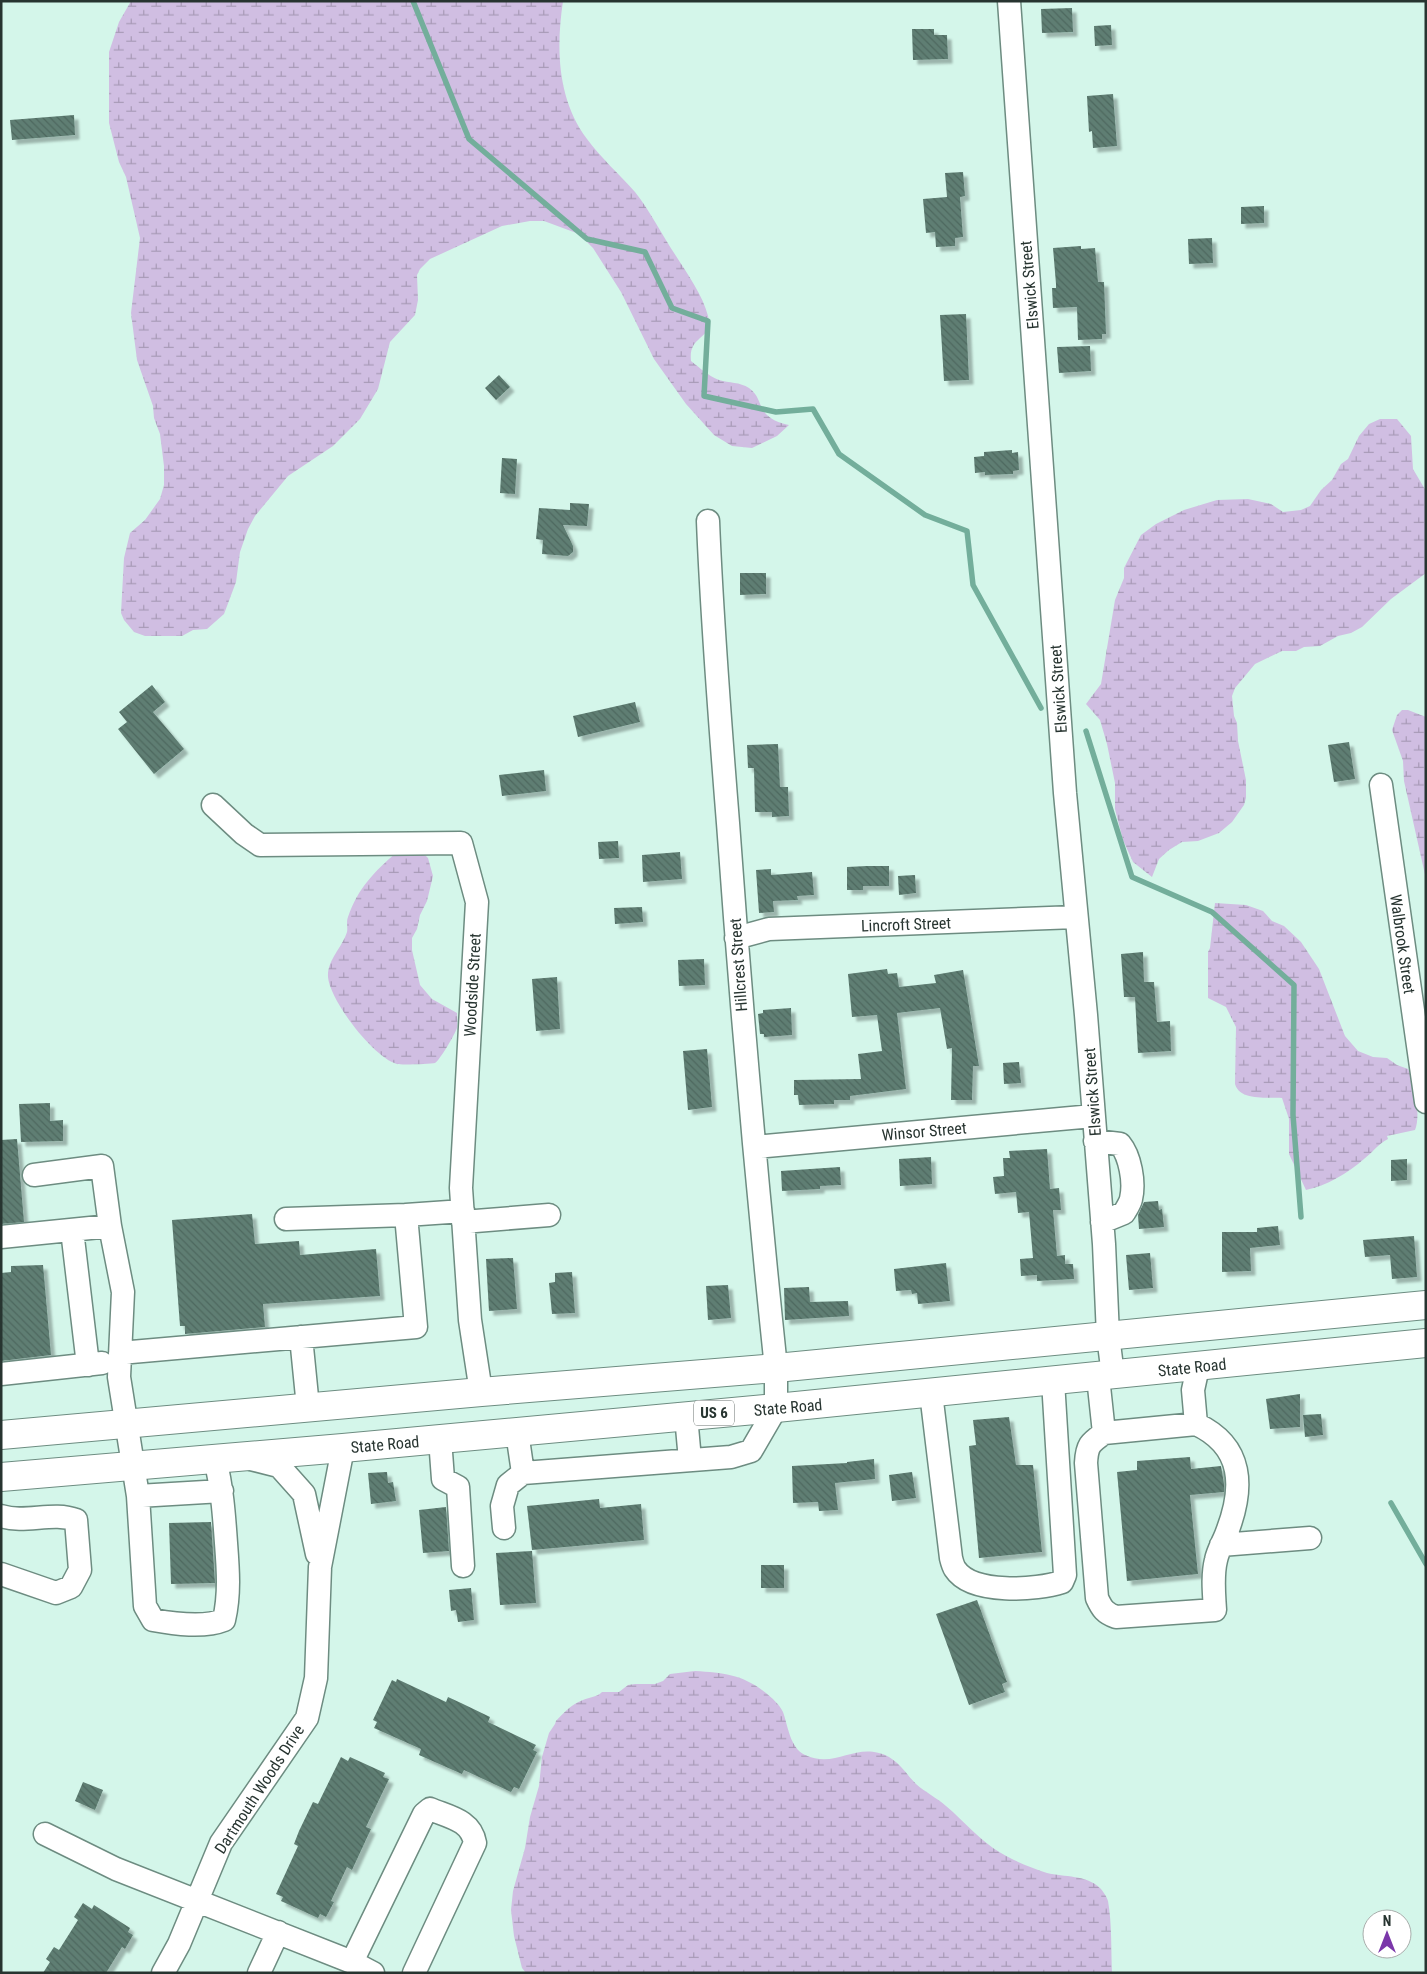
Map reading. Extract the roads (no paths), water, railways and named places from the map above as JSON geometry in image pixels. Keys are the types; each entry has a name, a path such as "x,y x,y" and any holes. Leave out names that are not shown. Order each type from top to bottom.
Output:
{"main road":[{"path":"1,1435 776,1368 1426,1305"},
{"name":"State Road","path":"1,1477 776,1408 1426,1343"}],"street":[{"name":"Elswick Street","path":"1009,1 1044,508 1102,1222 1108,1336 1104,1432"},
{"name":"Hillcrest Street","path":"708,521 712,614 736,938 776,1368 776,1408"},
{"name":"Walbrook Street","path":"1381,785 1426,1102"},
{"name":"Woodside Street","path":"213,805 244,834 260,845 461,843 477,902 461,1188 470,1320 481,1392"},
{"name":"Lincroft Street","path":"736,938 769,928 1076,917"},
{"name":"Winsor Street","path":"754,1147 1093,1116"},
{"path":"1095,1141 1120,1144 1127,1152 1132,1173 1131,1198 1124,1214 1102,1222"},
{"path":"34,1175 102,1166 110,1226 122,1292 119,1377 138,1496 145,1606 148,1614 154,1620 169,1623 214,1624 224,1620 228,1604 228,1570 222,1491 228,1458"},
{"path":"286,1218 406,1215 549,1215"},
{"path":"1,1374 88,1365 120,1357 301,1337 416,1327 406,1215"},
{"path":"1,1237 110,1226"},
{"path":"72,1230 88,1365"},
{"path":"301,1337 308,1407"},
{"path":"1196,1424 1194,1390 1198,1367"},
{"path":"931,1393 951,1558 955,1569 972,1582 989,1587 1048,1586 1062,1582 1065,1574 1053,1381"},
{"path":"504,1528 502,1506 508,1485 523,1473 732,1457 752,1451 776,1408"},
{"path":"686,1416 690,1460"},
{"path":"1196,1424 1208,1430 1219,1440 1236,1463 1238,1484 1236,1502 1227,1533 1216,1560 1214,1580 1215,1610 1116,1617 1107,1614 1097,1598 1086,1463 1087,1448 1093,1440 1104,1432 1196,1424"},
{"path":"517,1432 523,1473"},
{"path":"440,1439 443,1479 458,1487 463,1566"},
{"name":"Dartmouth Woods Drive","path":"163,1973 179,1944 220,1843 307,1718 316,1678 320,1567 343,1448"},
{"name":"Dartmouth Woods Drive","path":"228,1458 280,1466 304,1494 320,1567"},
{"path":"138,1496 222,1491"},
{"path":"1,1516 12,1519 68,1517 76,1520 80,1570 72,1587 56,1593 1,1574"},
{"path":"1221,1545 1310,1538"},
{"path":"352,1962 424,1814 430,1809 461,1821 473,1832 475,1843 414,1973"},
{"path":"45,1834 116,1869 278,1932 352,1962 373,1973"},
{"path":"259,1973 278,1932"}],"waterway":[{"path":"413,1 469,139 587,239 645,252 672,308 708,321 704,396 776,412 813,409 839,454 925,515 967,531 973,585 1041,708"},
{"path":"1086,731 1132,877 1212,912 1294,985 1293,1115 1301,1217"},
{"path":"1391,1503 1426,1564"}]}
